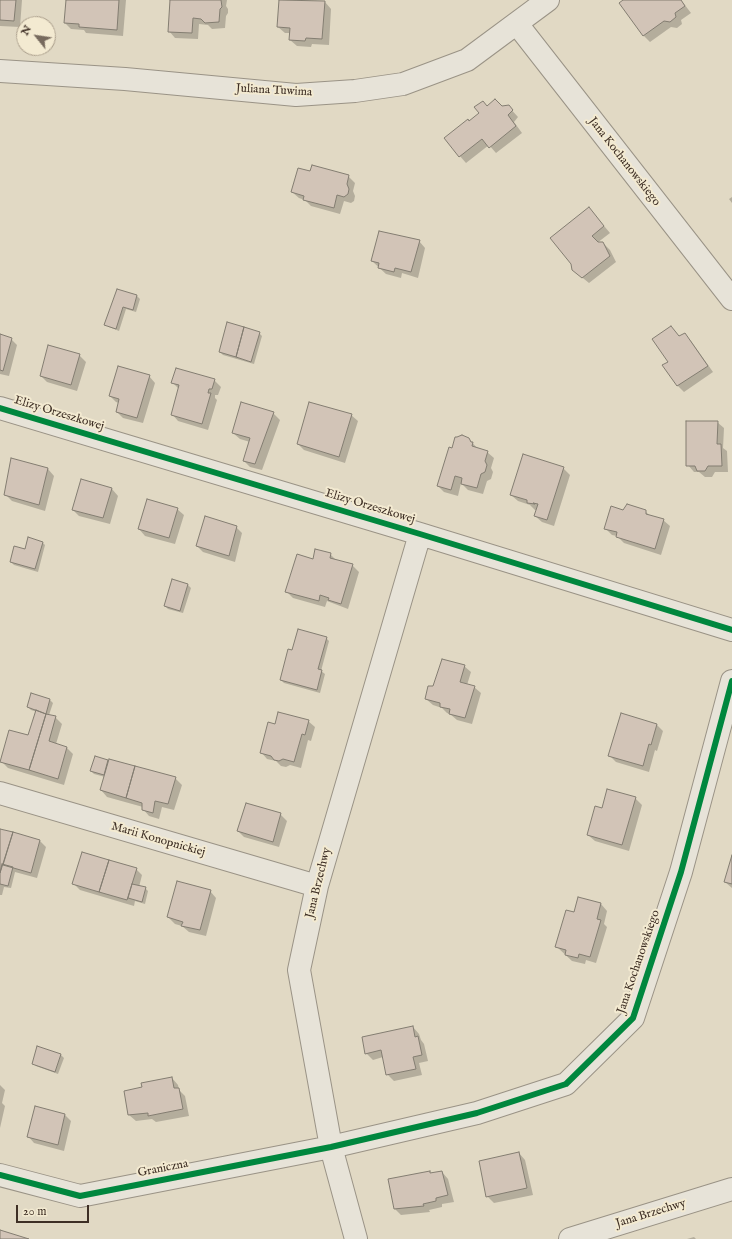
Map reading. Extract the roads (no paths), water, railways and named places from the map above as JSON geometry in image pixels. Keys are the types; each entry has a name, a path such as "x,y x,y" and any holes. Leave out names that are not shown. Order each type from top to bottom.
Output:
{"street":[{"name":"Juliana Tuwima","path":"0,71 125,79 296,95 356,91 403,84 467,60 548,0"},
{"name":"Jana Kochanowskiego","path":"517,24 732,299"},
{"name":"Elizy Orzeszkowej","path":"0,408 420,534 732,630"},
{"name":"Jana Brzechwy","path":"356,1239 331,1147 299,970 317,886 420,534"},
{"name":"Jana Kochanowskiego","path":"331,1147 477,1113 566,1084 634,1018 681,872 732,681"},
{"name":"Marii Konopnickiej","path":"0,793 317,886"},
{"name":"Graniczna","path":"0,1175 80,1196 331,1147"},
{"name":"Jana Brzechwy","path":"570,1239 732,1189"}]}
